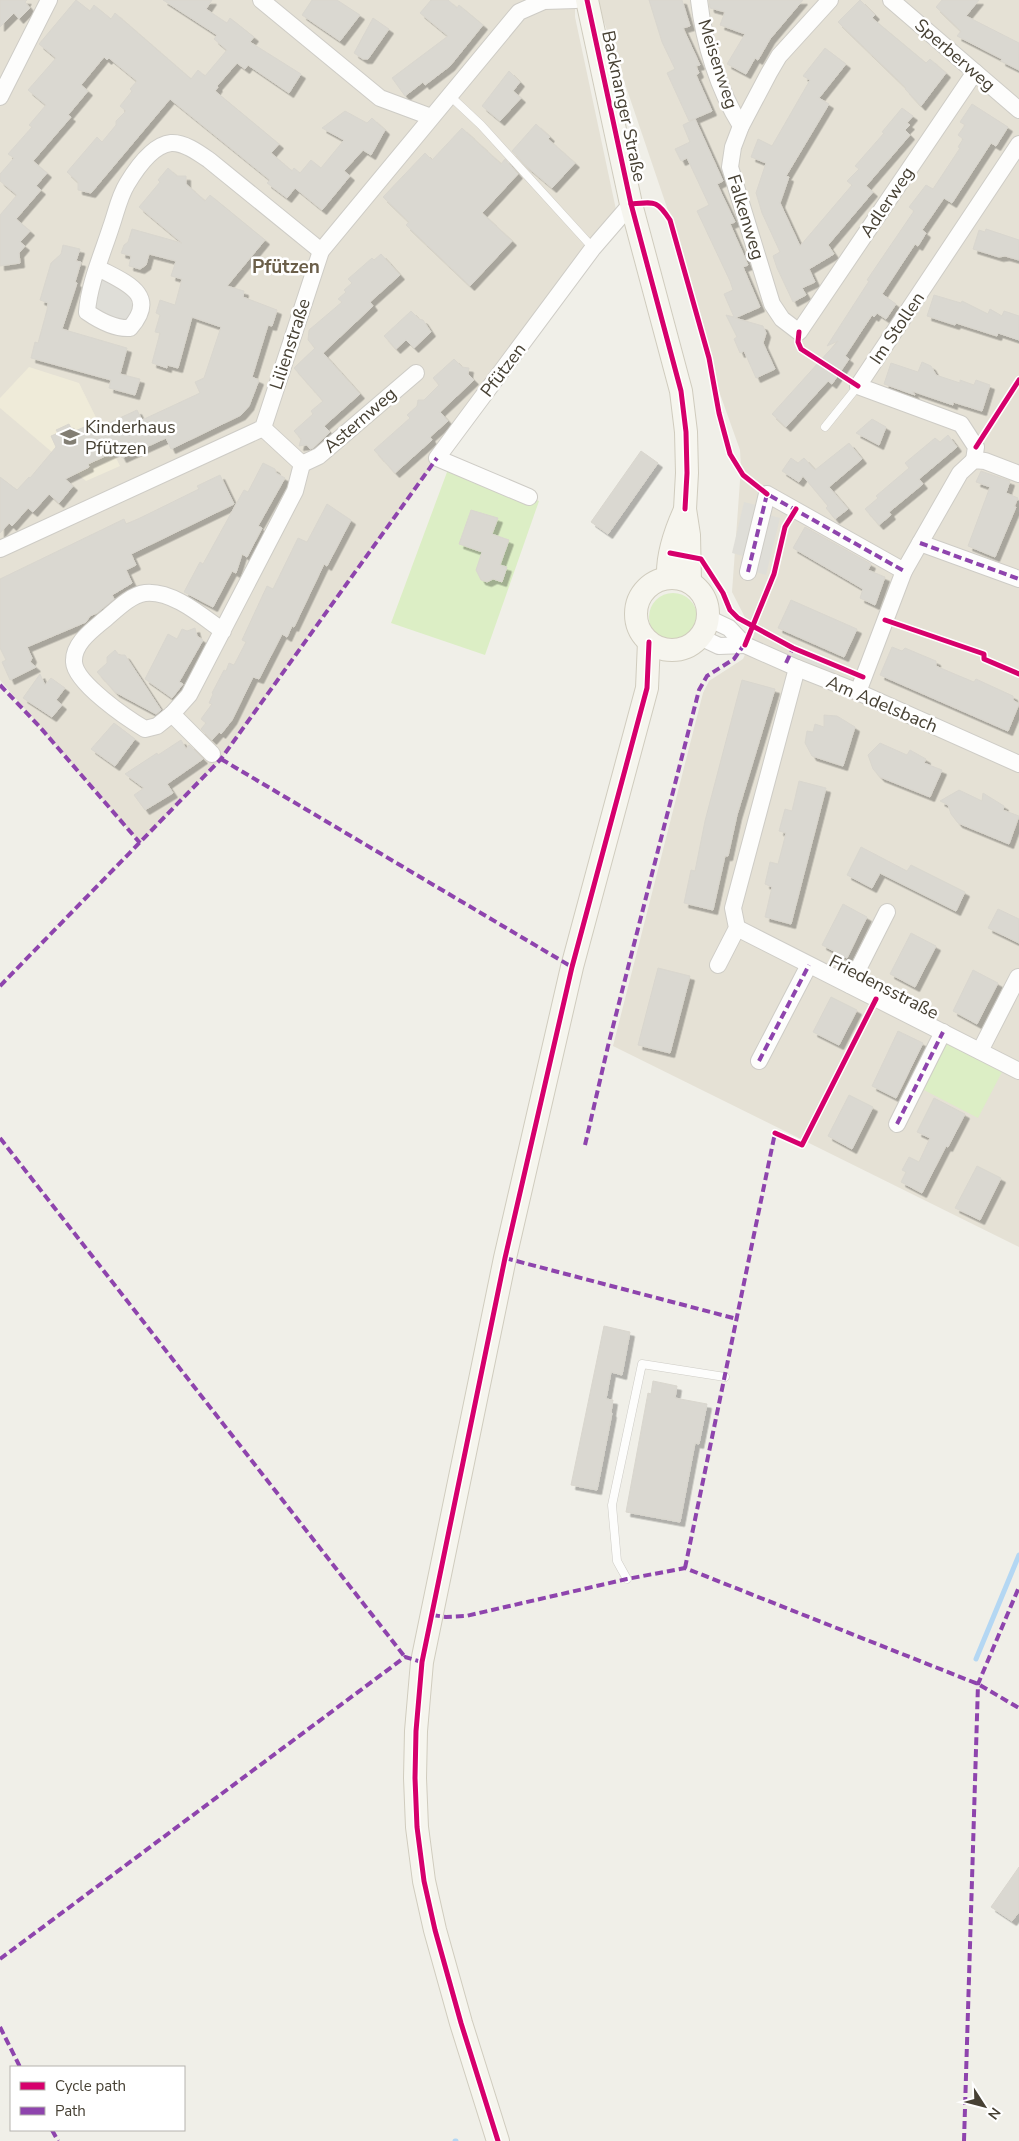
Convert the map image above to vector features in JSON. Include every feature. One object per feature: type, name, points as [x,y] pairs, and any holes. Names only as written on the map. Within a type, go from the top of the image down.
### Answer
[{"type":"street","points":[[1,92],[49,0]]},
{"type":"street","points":[[261,0],[380,98],[431,117]]},
{"type":"street","name":"Lilienstraße","points":[[263,428],[321,251],[431,117],[514,6],[544,1],[576,0]]},
{"type":"street","name":"Backnanger Straße","points":[[587,0],[631,204],[680,391],[686,432],[687,473],[685,509]]},
{"type":"street","name":"Meisenweg","points":[[699,0],[709,47],[721,86],[730,109],[740,126]]},
{"type":"street","name":"Falkenweg","points":[[798,332],[782,319],[772,304],[730,167],[733,147],[740,126],[779,56],[830,0]]},
{"type":"street","name":"Sperberweg","points":[[891,0],[1019,110]]},
{"type":"street","name":"Adlerweg","points":[[798,332],[975,72]]},
{"type":"street","points":[[98,268],[126,186],[151,154],[159,147],[172,143],[195,151],[209,160],[321,251]]},
{"type":"street","name":"Im Stollen","points":[[858,386],[1019,144]]},
{"type":"street","name":"Pfützen","points":[[529,497],[437,458],[593,248],[631,204]]},
{"type":"street","name":"Asternweg","points":[[302,464],[318,456],[416,373]]},
{"type":"street","points":[[858,386],[961,424],[976,447],[974,460],[960,473],[904,571],[858,692]]},
{"type":"street","points":[[0,549],[263,428],[302,464],[295,491],[223,630],[189,695],[172,714],[157,726],[145,729],[91,689],[74,664],[80,642],[89,632],[127,601],[144,593],[169,597],[191,608],[223,630]]},
{"type":"street","points":[[974,460],[985,461],[1019,474]]},
{"type":"street","points":[[748,572],[767,494],[904,571]]},
{"type":"street","points":[[668,578],[667,566],[676,530],[685,509]]},
{"type":"street","points":[[685,509],[689,535],[690,582]]},
{"type":"street","points":[[920,543],[1019,579]]},
{"type":"street","points":[[668,578],[679,578],[690,582],[702,594],[708,610],[704,628],[689,646],[671,650],[655,647],[638,629],[636,604],[645,589],[652,583],[668,578]]},
{"type":"street","name":"Am Adelsbach","points":[[704,628],[719,646],[744,645],[858,692],[1019,764]]},
{"type":"street","points":[[498,2141],[461,2023],[435,1930],[424,1881],[417,1827],[415,1778],[416,1731],[422,1662],[505,1258],[572,967],[647,688],[649,642]]},
{"type":"street","points":[[647,688],[671,650]]},
{"type":"street","points":[[718,965],[736,928],[733,908],[797,668]]},
{"type":"street","points":[[172,714],[212,754]]},
{"type":"street","points":[[850,985],[887,912]]},
{"type":"street","name":"Friedensstraße","points":[[736,928],[1019,1071]]},
{"type":"street","points":[[759,1061],[808,965]]},
{"type":"street","points":[[980,1051],[1018,976]]},
{"type":"street","points":[[897,1124],[943,1032]]},
{"type":"lane","points":[[448,95],[481,125],[593,248]]},
{"type":"lane","points":[[825,428],[858,386]]},
{"type":"lane","points":[[627,1579],[617,1561],[612,1505],[642,1364],[724,1377]]},
{"type":"shaded area","points":[[0,0],[575,0],[575,17],[618,219],[437,458],[221,759],[140,843],[0,680]]},
{"type":"shaded area","points":[[599,0],[1019,0],[1019,1247],[613,1046],[703,693],[709,681],[743,659],[754,635],[732,592],[741,467],[740,450],[720,394],[680,246],[598,4]]},
{"type":"shaded area","points":[[99,270],[138,295],[129,326],[97,316],[89,300]]},
{"type":"shaded area","name":"Kinderhaus Pfützen","points":[[29,367],[79,383],[120,466],[86,481],[0,408],[0,398]]},
{"type":"shaded area","points":[[744,502],[756,505],[743,556],[732,553]]},
{"type":"shaded area","points":[[769,515],[780,518],[766,575],[756,572]]},
{"type":"shaded area","points":[[793,649],[836,668],[834,673],[791,655]]},
{"type":"green space","points":[[450,464],[539,501],[485,655],[391,623]]},
{"type":"green space","points":[[668,593],[678,593],[690,600],[697,612],[697,622],[690,634],[678,641],[668,641],[660,637],[653,630],[649,622],[649,612],[653,604],[660,597]]},
{"type":"green space","points":[[946,1043],[1002,1072],[978,1118],[922,1089]]},
{"type":"building","points":[[0,0],[27,0],[25,2],[30,8],[19,19],[14,13],[0,27]]},
{"type":"building","points":[[76,0],[90,11],[94,5],[111,19],[115,13],[191,79],[198,70],[205,76],[227,50],[214,39],[217,35],[163,0],[212,0],[206,9],[227,23],[230,18],[254,37],[250,42],[301,74],[289,93],[248,65],[245,69],[237,63],[217,86],[215,91],[279,144],[271,153],[292,171],[294,168],[300,173],[311,160],[321,168],[344,140],[322,128],[345,111],[367,123],[372,118],[385,130],[371,155],[363,150],[344,171],[350,176],[322,210],[295,188],[287,198],[267,183],[270,180],[170,99],[91,193],[78,190],[78,182],[67,172],[97,137],[102,142],[116,125],[116,121],[126,111],[120,106],[137,81],[109,58],[107,60],[104,57],[81,85],[88,91],[68,115],[71,117],[33,161],[47,173],[36,186],[41,190],[16,219],[30,231],[20,242],[25,246],[19,253],[20,263],[0,266],[0,215],[17,195],[0,181],[0,174],[14,158],[8,154],[32,127],[29,125],[46,105],[28,90],[56,58],[39,44]]},
{"type":"building","points":[[312,0],[337,0],[360,15],[340,41],[302,15]]},
{"type":"building","points":[[431,0],[448,0],[457,8],[459,5],[483,25],[450,66],[425,85],[423,82],[405,96],[392,78],[448,36],[420,13]]},
{"type":"building","points":[[649,0],[682,0],[690,26],[683,28],[700,65],[696,66],[699,73],[696,75],[712,111],[689,121],[667,73],[675,69],[662,42]]},
{"type":"building","points":[[709,0],[803,0],[770,39],[758,60],[755,58],[746,74],[727,64],[745,34],[720,25],[725,12],[710,8]]},
{"type":"building","points":[[860,0],[875,15],[872,18],[926,63],[930,59],[946,73],[921,106],[906,88],[838,22]]},
{"type":"building","points":[[942,0],[979,0],[966,16],[1019,43],[1019,70],[957,36],[961,31],[936,7]]},
{"type":"building","points":[[373,18],[389,29],[368,59],[363,59],[354,53]]},
{"type":"building","points":[[825,48],[846,64],[819,98],[829,104],[786,176],[789,177],[780,203],[800,246],[852,185],[847,181],[859,169],[855,166],[884,133],[882,132],[902,108],[913,116],[907,123],[910,125],[905,130],[910,135],[866,186],[873,192],[828,245],[834,254],[809,269],[815,282],[802,288],[806,295],[793,302],[777,268],[773,256],[780,252],[762,213],[756,193],[766,163],[751,157],[758,139],[772,146],[810,80],[803,76]]},
{"type":"building","points":[[509,71],[520,82],[513,91],[521,98],[500,121],[482,106]]},
{"type":"building","points":[[972,104],[1008,127],[996,146],[991,143],[952,203],[944,198],[922,230],[926,233],[918,246],[915,244],[882,294],[896,304],[886,319],[877,313],[874,317],[872,315],[845,356],[849,359],[832,384],[828,381],[786,427],[772,414],[838,341],[827,346],[869,281],[867,280],[914,211],[909,207],[926,185],[933,189],[960,148],[958,147],[963,139],[958,135],[965,125],[960,122]]},
{"type":"building","points":[[695,119],[723,181],[717,184],[735,222],[730,224],[748,265],[743,267],[760,307],[735,318],[763,326],[766,333],[763,343],[775,369],[756,378],[744,351],[740,353],[734,339],[737,337],[726,315],[734,317],[724,294],[733,290],[730,281],[697,211],[709,205],[687,158],[681,161],[675,149],[690,142],[683,125]]},
{"type":"building","points":[[536,124],[550,137],[548,139],[575,163],[552,188],[526,166],[512,151]]},
{"type":"building","points":[[462,128],[501,164],[505,159],[518,174],[482,213],[512,241],[470,286],[406,225],[409,222],[383,197],[425,153],[432,160]]},
{"type":"building","points":[[168,168],[177,176],[186,176],[186,184],[205,201],[210,195],[265,240],[227,286],[244,291],[243,297],[277,310],[272,326],[268,325],[252,377],[259,380],[249,406],[241,415],[171,449],[166,438],[122,458],[118,450],[88,464],[89,467],[65,479],[73,486],[59,503],[49,494],[33,512],[28,508],[12,526],[9,523],[0,533],[0,477],[17,490],[30,478],[56,447],[51,436],[58,433],[56,430],[69,424],[73,432],[91,424],[97,434],[98,428],[137,410],[142,420],[200,393],[195,382],[204,378],[221,327],[192,317],[178,368],[167,365],[167,368],[152,363],[160,333],[155,332],[160,315],[156,313],[160,300],[175,305],[182,279],[171,276],[176,261],[149,254],[146,265],[140,269],[129,266],[131,256],[121,253],[124,245],[128,242],[132,229],[182,243],[139,207],[160,182],[158,180]]},
{"type":"building","points":[[986,229],[1019,240],[1019,260],[1005,256],[999,257],[973,249],[979,230],[985,232]]},
{"type":"building","points":[[63,245],[80,249],[76,261],[81,262],[75,282],[77,283],[62,329],[127,348],[120,374],[140,379],[135,395],[109,388],[111,380],[31,358],[35,342],[38,343],[47,310],[48,303],[40,300],[51,263],[61,254]]},
{"type":"building","points":[[381,254],[400,275],[370,302],[373,306],[323,353],[360,394],[324,426],[330,432],[313,448],[310,449],[307,445],[299,446],[301,439],[294,431],[313,414],[311,411],[323,401],[294,368],[315,348],[308,340],[309,330],[342,302],[338,299],[352,283],[348,279],[372,258],[374,260]]},
{"type":"building","points":[[934,295],[961,303],[962,301],[988,314],[990,309],[1002,316],[1004,311],[1019,316],[1019,340],[998,333],[997,336],[927,316]]},
{"type":"building","points":[[411,311],[419,319],[423,320],[431,332],[414,348],[406,340],[396,349],[384,336]]},
{"type":"building","points":[[454,359],[462,367],[469,368],[468,374],[474,380],[440,412],[448,421],[430,437],[432,440],[395,473],[374,450],[410,418],[407,415],[417,406],[418,400],[424,400],[439,385],[433,378]]},
{"type":"building","points":[[922,362],[931,366],[936,375],[960,383],[960,380],[974,385],[976,380],[990,385],[982,411],[953,402],[953,405],[912,391],[915,395],[884,384],[891,363],[918,372]]},
{"type":"building","points":[[872,419],[886,427],[879,445],[856,433]]},
{"type":"building","points":[[948,435],[957,447],[919,479],[923,484],[889,512],[891,515],[879,525],[865,509],[878,498],[876,496],[909,468],[905,463],[935,438],[940,442]]},
{"type":"building","points":[[849,443],[862,459],[829,487],[848,509],[835,519],[826,508],[828,506],[803,476],[799,482],[782,471],[791,458],[798,463],[804,458],[815,470]]},
{"type":"building","points":[[641,451],[658,463],[608,534],[591,522]]},
{"type":"building","points":[[263,463],[275,469],[276,473],[285,478],[258,526],[262,528],[247,557],[242,554],[236,573],[232,571],[213,607],[184,592],[200,562],[203,564],[244,490],[248,492]]},
{"type":"building","points":[[981,471],[1010,481],[1006,493],[1018,498],[995,557],[968,546],[990,487],[976,482]]},
{"type":"building","points":[[220,475],[234,504],[131,554],[136,565],[126,570],[132,583],[112,595],[114,599],[97,613],[90,616],[86,622],[27,647],[32,658],[30,662],[36,667],[10,680],[2,662],[6,660],[0,648],[0,579],[124,519],[126,524],[140,518],[199,489],[197,486]]},
{"type":"building","points":[[327,504],[351,520],[327,566],[324,564],[294,627],[292,626],[287,637],[282,634],[259,679],[253,677],[232,720],[221,734],[219,732],[212,740],[201,729],[206,723],[201,719],[212,704],[209,703],[212,693],[229,663],[234,665],[246,642],[242,640],[267,586],[273,589],[298,538],[307,542]]},
{"type":"building","points":[[471,510],[498,518],[492,534],[509,540],[500,565],[507,567],[502,582],[493,579],[487,582],[481,580],[476,570],[482,552],[459,544]]},
{"type":"building","points":[[805,527],[871,564],[868,570],[885,577],[875,605],[860,598],[863,589],[793,548]]},
{"type":"building","points":[[791,600],[857,629],[844,657],[778,628]]},
{"type":"building","points":[[195,628],[197,636],[203,640],[179,682],[183,684],[172,698],[145,679],[168,634],[177,639],[182,629],[187,631]]},
{"type":"building","points":[[892,647],[902,651],[905,648],[936,661],[936,666],[974,682],[976,679],[1013,696],[1013,700],[1019,704],[1008,731],[880,675]]},
{"type":"building","points":[[115,650],[119,655],[125,655],[161,710],[156,714],[115,692],[97,672],[107,663],[107,657]]},
{"type":"building","points":[[40,674],[45,685],[51,678],[65,688],[56,700],[62,705],[52,717],[23,698]]},
{"type":"building","points":[[742,680],[775,689],[737,815],[728,856],[725,856],[713,910],[684,903],[691,870],[695,871],[705,821]]},
{"type":"building","points":[[824,715],[837,716],[855,727],[843,766],[812,756],[805,743],[807,731],[813,732],[815,724],[824,727]]},
{"type":"building","points":[[114,723],[135,739],[115,766],[91,749]]},
{"type":"building","points":[[181,740],[186,749],[189,745],[203,759],[167,784],[173,793],[145,810],[134,795],[144,788],[125,774]]},
{"type":"building","points":[[880,743],[907,755],[910,750],[926,759],[924,763],[942,770],[930,797],[880,777],[873,769],[868,755]]},
{"type":"building","points":[[799,781],[826,788],[791,924],[765,917],[772,887],[765,884],[770,862],[778,864],[786,833],[779,831],[785,809],[792,811]]},
{"type":"building","points":[[959,790],[982,801],[983,793],[1004,806],[1003,810],[1019,816],[1009,844],[958,823],[951,814],[948,805],[940,801]]},
{"type":"building","points":[[861,847],[907,871],[911,865],[965,892],[956,911],[880,873],[872,888],[847,875]]},
{"type":"building","points":[[843,904],[867,917],[847,958],[822,945]]},
{"type":"building","points":[[998,909],[1019,919],[1019,943],[988,928]]},
{"type":"building","points":[[911,933],[936,946],[915,987],[890,974]]},
{"type":"building","points":[[658,968],[690,976],[670,1053],[638,1045]]},
{"type":"building","points":[[973,970],[998,983],[977,1024],[953,1011]]},
{"type":"building","points":[[831,997],[857,1010],[839,1045],[813,1032]]},
{"type":"building","points":[[898,1031],[923,1043],[896,1098],[872,1086]]},
{"type":"building","points":[[849,1095],[873,1107],[852,1149],[828,1136]]},
{"type":"building","points":[[934,1098],[965,1114],[922,1193],[901,1182],[906,1172],[902,1170],[909,1157],[919,1162],[930,1138],[917,1132]]},
{"type":"building","points":[[977,1166],[1001,1178],[980,1220],[955,1208]]},
{"type":"building","points":[[604,1326],[630,1332],[622,1375],[611,1372],[606,1399],[613,1400],[612,1413],[597,1490],[571,1485]]},
{"type":"building","points":[[653,1381],[677,1386],[675,1398],[707,1404],[699,1444],[695,1443],[680,1522],[626,1512],[648,1393],[651,1394]]},
{"type":"building","points":[[1019,1867],[1019,1912],[1012,1921],[991,1907]]},
{"type":"waterway","points":[[976,1659],[1019,1555]]},
{"type":"marked path","points":[[0,986],[221,759],[437,458]]},
{"type":"marked path","points":[[748,572],[767,494],[904,571]]},
{"type":"marked path","points":[[920,543],[1019,579]]},
{"type":"marked path","points":[[585,1145],[608,1046],[699,690],[707,676],[734,659],[746,642]]},
{"type":"marked path","points":[[786,663],[793,648]]},
{"type":"marked path","points":[[0,685],[39,726],[140,843]]},
{"type":"marked path","points":[[221,759],[572,967]]},
{"type":"marked path","points":[[759,1061],[809,965]]},
{"type":"marked path","points":[[897,1124],[943,1032]]},
{"type":"marked path","points":[[685,1568],[775,1133],[778,1135]]},
{"type":"marked path","points":[[0,1138],[405,1657]]},
{"type":"marked path","points":[[505,1258],[737,1319]]},
{"type":"marked path","points":[[432,1615],[446,1617],[466,1616],[627,1579],[685,1568],[978,1684],[1019,1708]]},
{"type":"marked path","points":[[964,2141],[978,1684],[1019,1587]]},
{"type":"marked path","points":[[0,1959],[405,1657],[422,1662]]},
{"type":"marked path","points":[[0,2027],[20,2066]]},
{"type":"marked path","points":[[53,2131],[58,2141]]},
{"type":"cycle path","points":[[587,0],[631,204],[681,391],[686,432],[687,473],[685,509]]},
{"type":"cycle path","points":[[631,204],[655,204],[662,209],[670,220],[709,358],[719,413],[730,454],[743,475],[767,494]]},
{"type":"cycle path","points":[[799,332],[798,342],[801,349],[858,386]]},
{"type":"cycle path","points":[[976,447],[1019,380]]},
{"type":"cycle path","points":[[745,645],[774,574],[785,527],[796,509]]},
{"type":"cycle path","points":[[670,553],[701,559],[723,593],[730,610],[738,618],[793,648],[863,677]]},
{"type":"cycle path","points":[[885,620],[984,654],[984,659],[1019,674]]},
{"type":"cycle path","points":[[498,2141],[461,2023],[435,1930],[424,1881],[417,1827],[415,1778],[416,1731],[422,1662],[505,1258],[572,967],[647,688],[649,642]]},
{"type":"cycle path","points":[[775,1133],[802,1145],[876,999]]},
{"type":"place","name":"Kinderhaus Pfützen","points":[[70,437]]},
{"type":"district","name":"Pfützen","points":[[286,266]]}]
